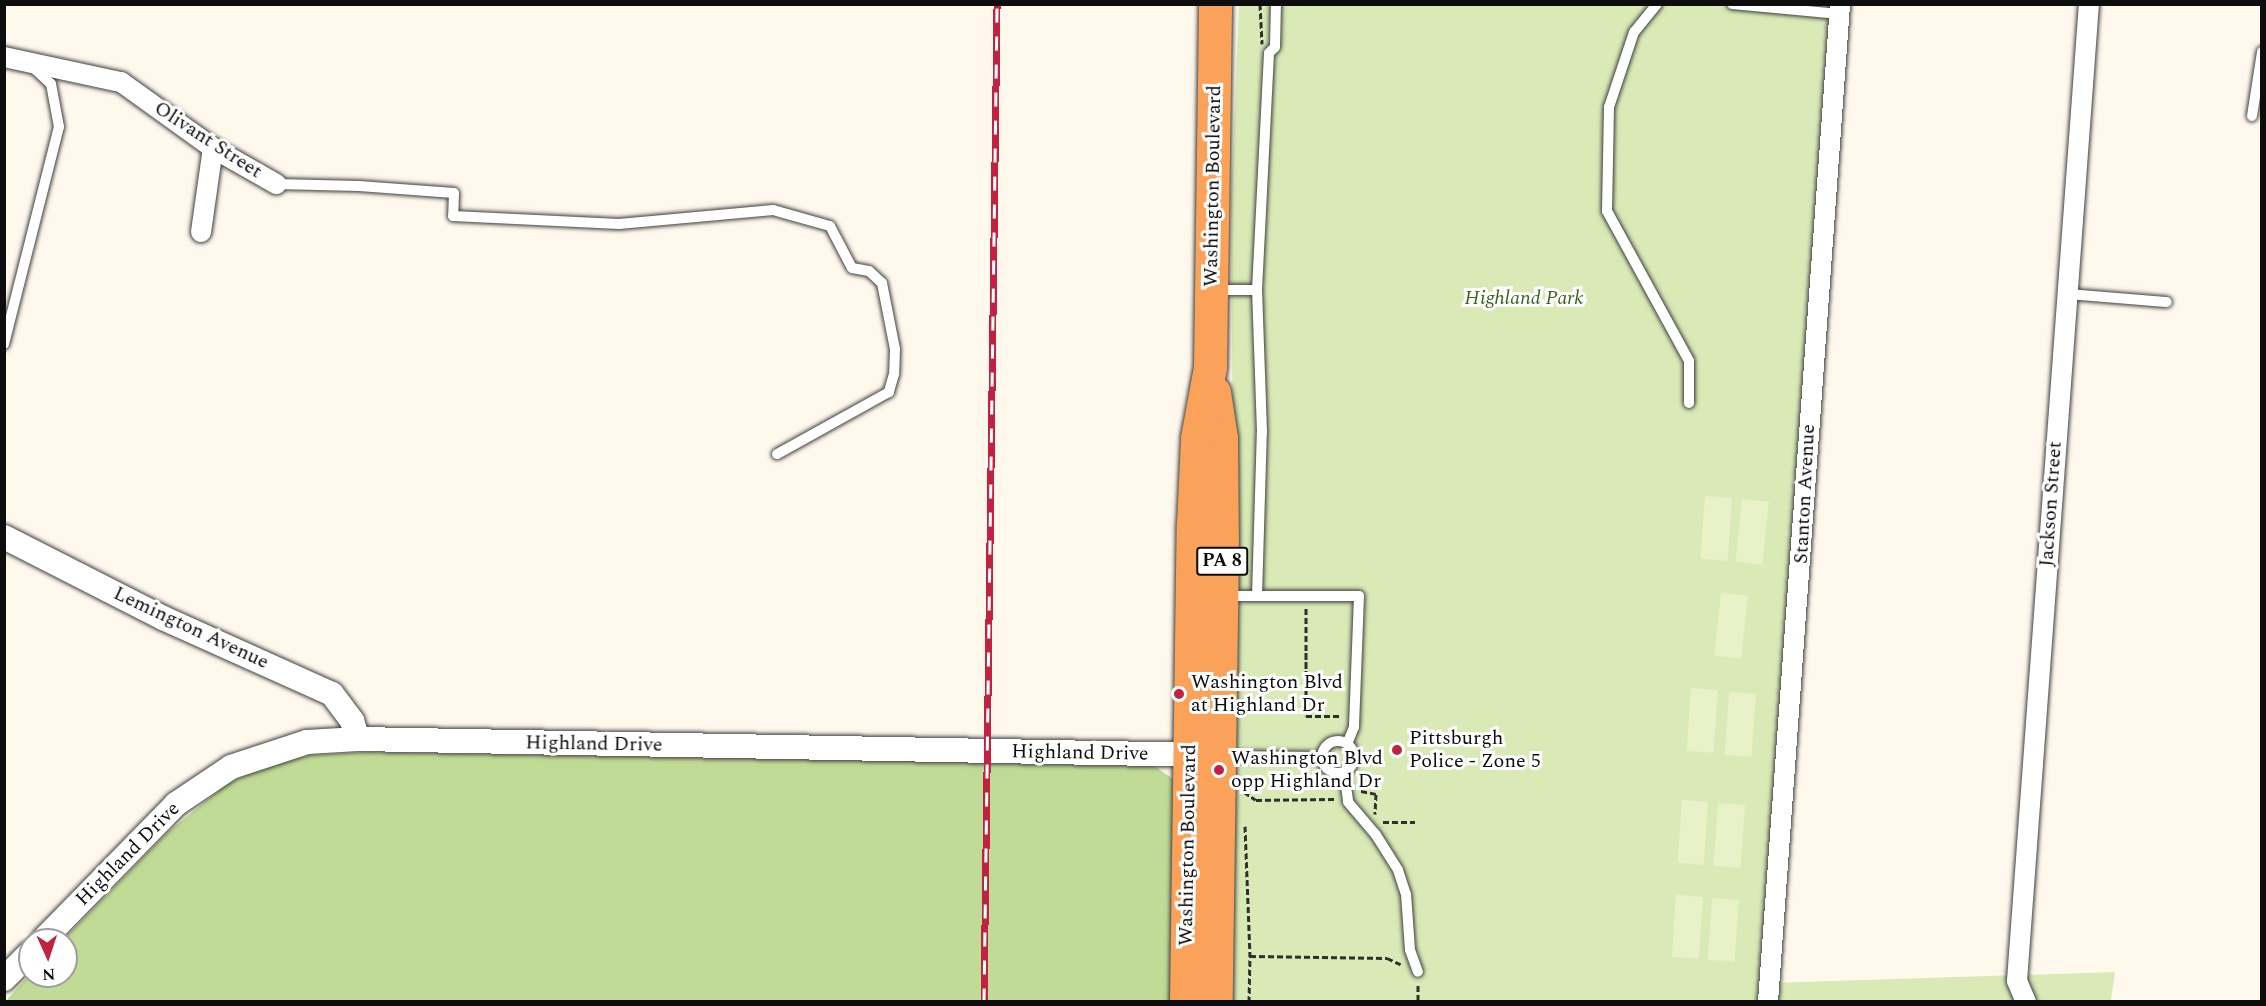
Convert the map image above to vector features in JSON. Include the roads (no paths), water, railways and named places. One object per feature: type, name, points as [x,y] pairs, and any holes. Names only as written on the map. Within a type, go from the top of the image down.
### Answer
[{"type":"highway","name":"Washington Boulevard","points":[[1215,4],[1210,367],[1221,438],[1222,596],[1217,756],[1216,1002]]},
{"type":"highway","name":"Washington Boulevard","points":[[1186,1002],[1217,756],[1197,438],[1210,367]]},
{"type":"street","name":"Jackson Street","points":[[2026,1002],[2017,981],[2089,4]]},
{"type":"street","name":"Stanton Avenue","points":[[1769,992],[1840,9]]},
{"type":"street","name":"Olivant Street","points":[[4,57],[121,82],[213,148],[276,184]]},
{"type":"street","points":[[201,232],[213,148]]},
{"type":"street","name":"Lemington Avenue","points":[[4,537],[163,618],[332,694],[352,721],[358,739]]},
{"type":"street","name":"Highland Drive","points":[[55,928],[176,804],[211,778],[253,757],[308,742],[358,739],[1217,756]]},
{"type":"street","points":[[4,979],[18,965]]},
{"type":"lane","points":[[1257,596],[1262,443],[1257,290],[1269,54],[1275,47],[1276,4]]},
{"type":"lane","points":[[1657,4],[1634,32],[1609,107],[1607,211],[1689,361],[1689,404]]},
{"type":"lane","points":[[1732,4],[1840,9]]},
{"type":"lane","points":[[2252,116],[2262,52]]},
{"type":"lane","points":[[4,344],[59,127],[51,84],[27,62]]},
{"type":"lane","name":"Olivant Street","points":[[276,184],[359,186],[454,194],[453,216],[619,224],[773,210],[830,226],[852,268],[869,271],[882,283],[895,349],[894,374],[889,392],[777,454]]},
{"type":"lane","points":[[1211,290],[1257,290]]},
{"type":"lane","points":[[2067,294],[2167,302]]},
{"type":"lane","points":[[1222,596],[1359,596],[1354,727],[1347,744],[1354,761],[1344,772],[1348,802],[1398,870],[1406,894],[1410,950],[1418,972]]},
{"type":"lane","points":[[1321,757],[1328,744],[1338,741],[1347,744]]},
{"type":"lane","points":[[1217,756],[1321,757]]},
{"type":"lane","points":[[1321,757],[1329,771],[1344,772]]},
{"type":"railway","points":[[984,1002],[997,4]]},
{"type":"place","name":"Washington Blvd at Highland Dr","points":[[1179,694]]},
{"type":"place","name":"Pittsburgh Police - Zone 5","points":[[1397,750]]},
{"type":"place","name":"Washington Blvd opp Highland Dr","points":[[1219,770]]},
{"type":"park label","name":"Highland Park","points":[[1524,298]]}]
